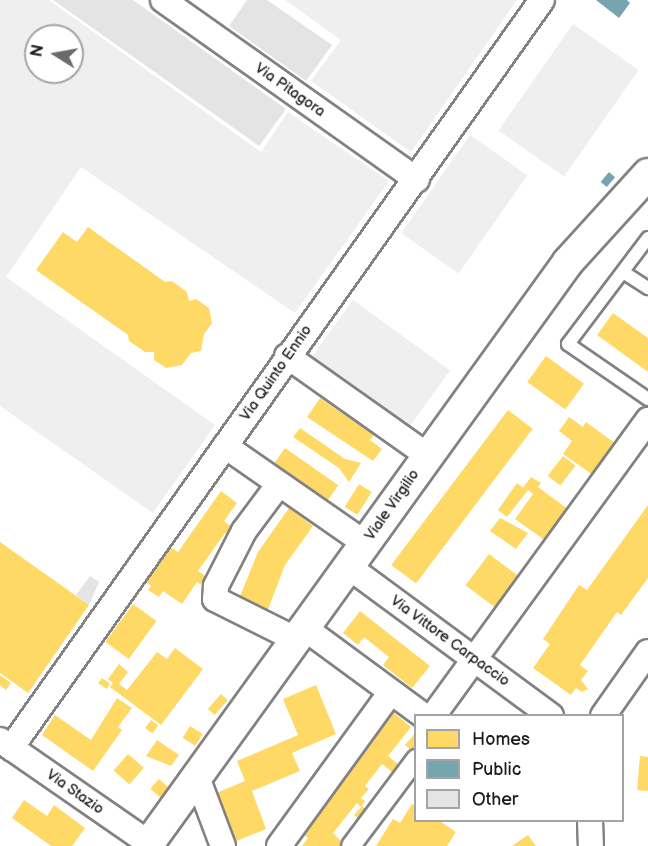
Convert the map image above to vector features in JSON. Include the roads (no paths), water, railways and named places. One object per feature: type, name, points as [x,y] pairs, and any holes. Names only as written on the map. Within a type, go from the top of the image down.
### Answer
[{"type":"street","name":"Via Pitagora","points":[[163,0],[417,180]]},
{"type":"street","name":"Via Quinto Ennio","points":[[5,744],[225,446],[287,356],[417,180],[542,0]]},
{"type":"street","name":"Viale Virgilio","points":[[148,845],[568,262],[648,174]]},
{"type":"street","points":[[287,356],[427,455]]},
{"type":"street","points":[[434,714],[648,420]]},
{"type":"street","name":"Via Vittore Carpaccio","points":[[225,446],[279,484],[474,659],[548,714]]},
{"type":"street","points":[[279,484],[244,531],[216,586],[215,599],[299,633],[421,714]]},
{"type":"street","points":[[604,714],[648,652]]},
{"type":"street","points":[[279,846],[391,692]]},
{"type":"street","name":"Via Stazio","points":[[5,744],[148,845]]},
{"type":"street","points":[[351,846],[414,762]]},
{"type":"street","points":[[197,777],[223,846]]},
{"type":"street","points":[[590,822],[591,846]]},
{"type":"lane","points":[[648,238],[568,344],[648,399]]},
{"type":"lane","points":[[623,272],[648,288]]}]
